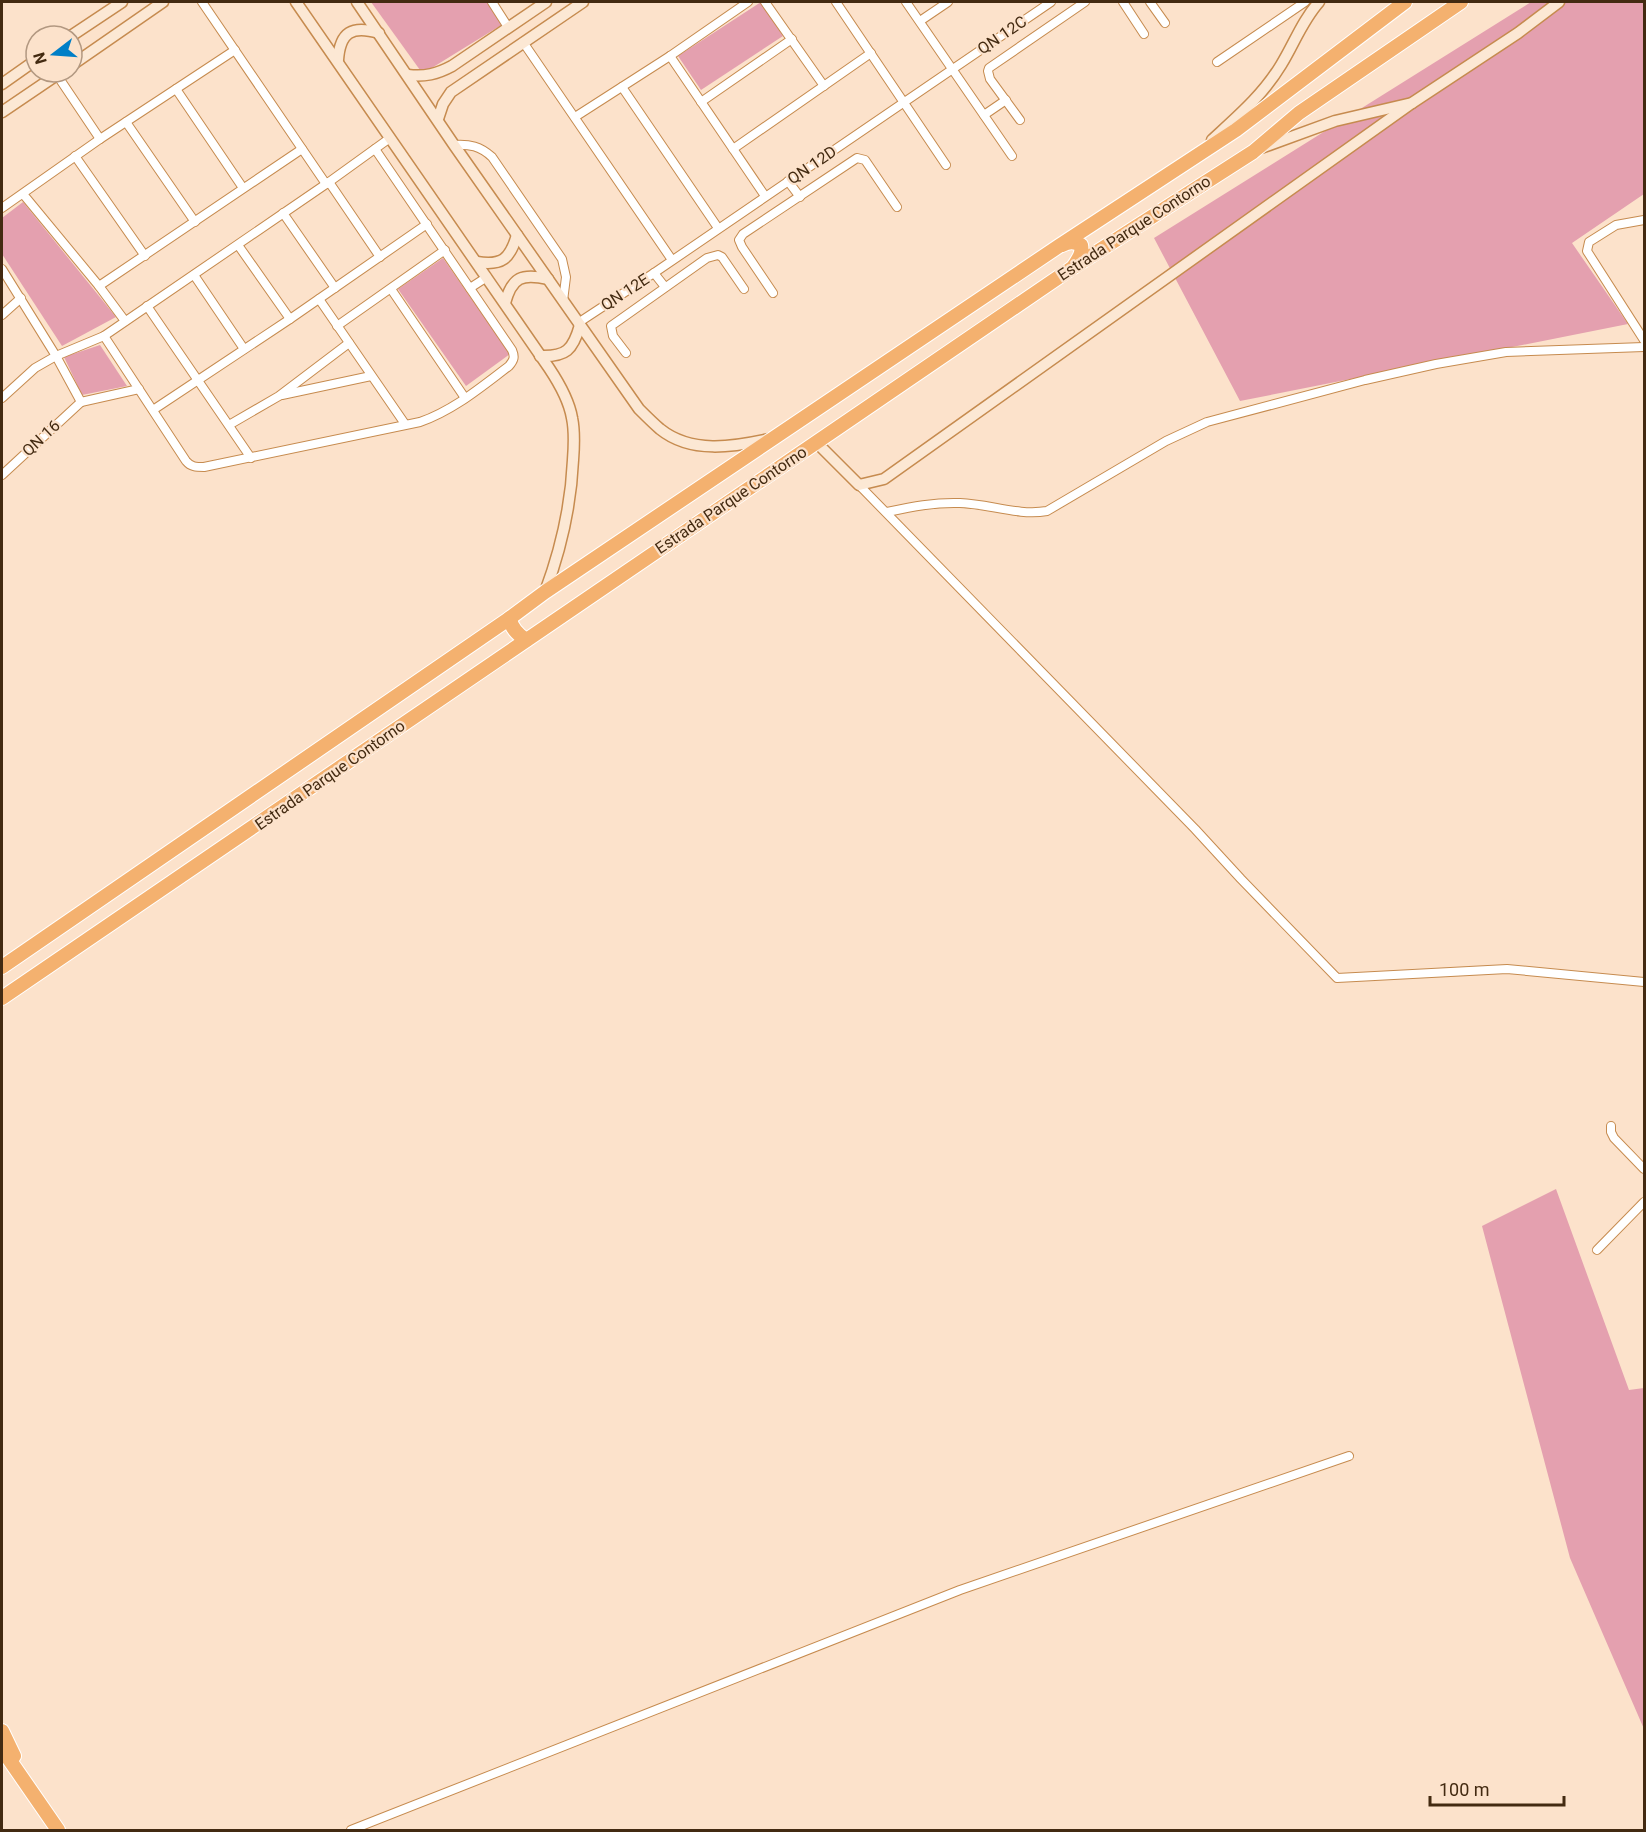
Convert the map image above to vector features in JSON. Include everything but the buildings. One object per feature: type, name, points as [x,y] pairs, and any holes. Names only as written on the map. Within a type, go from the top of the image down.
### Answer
[{"type":"highway","name":"Estrada Parque Contorno","points":[[2,967],[545,592],[1059,246],[1236,130],[1405,2]]},
{"type":"highway","name":"Estrada Parque Contorno","points":[[2,998],[1072,268],[1253,152],[1299,113],[1461,2]]},
{"type":"highway","points":[[1059,246],[1070,242],[1081,245],[1082,251],[1072,268]]},
{"type":"highway","points":[[510,618],[515,631],[526,640]]},
{"type":"highway","points":[[2,1005],[43,970]]},
{"type":"highway","points":[[2,1731],[32,1793]]},
{"type":"highway","points":[[2,1749],[58,1830]]},
{"type":"main road","points":[[84,27],[122,2]]},
{"type":"main road","points":[[84,57],[163,2]]},
{"type":"main road","points":[[296,2],[505,303],[557,381],[566,399],[572,419],[573,479],[566,525],[545,592]]},
{"type":"main road","points":[[357,2],[639,409],[661,430],[679,439],[705,447],[736,446],[775,437]]},
{"type":"main road","points":[[408,75],[428,76],[439,73],[546,2]]},
{"type":"main road","points":[[438,119],[443,104],[451,92],[583,2]]},
{"type":"main road","points":[[1191,160],[1263,91],[1281,65],[1304,21],[1319,2]]},
{"type":"main road","points":[[816,442],[859,484],[884,479],[1412,103],[1509,39],[1559,2]]},
{"type":"main road","points":[[338,60],[342,38],[348,33],[366,29],[379,33]]},
{"type":"main road","points":[[2,84],[24,68]]},
{"type":"main road","points":[[2,112],[43,84]]},
{"type":"main road","points":[[1253,152],[1335,121],[1412,103]]},
{"type":"main road","points":[[477,262],[498,263],[506,258],[512,250],[517,235]]},
{"type":"main road","points":[[505,303],[512,284],[518,279],[535,276],[548,279]]},
{"type":"main road","points":[[540,356],[563,354],[571,348],[579,324]]},
{"type":"street","points":[[202,2],[380,257]]},
{"type":"street","points":[[492,2],[508,27]]},
{"type":"street","points":[[575,117],[748,2]]},
{"type":"street","points":[[765,2],[824,86]]},
{"type":"street","points":[[836,2],[946,165]]},
{"type":"street","points":[[906,2],[1012,156]]},
{"type":"street","points":[[920,21],[948,2]]},
{"type":"street","name":"QN 12C","points":[[952,69],[1051,2]]},
{"type":"street","points":[[1020,120],[988,75],[989,68],[1085,2]]},
{"type":"street","points":[[1123,2],[1144,34]]},
{"type":"street","points":[[1150,2],[1165,23]]},
{"type":"street","points":[[1218,62],[1305,2]]},
{"type":"street","points":[[701,102],[792,39]]},
{"type":"street","points":[[523,42],[672,260]]},
{"type":"street","points":[[2,208],[100,139],[235,50]]},
{"type":"street","points":[[733,149],[871,53]]},
{"type":"street","points":[[670,56],[765,196]]},
{"type":"street","name":"QN 12D","points":[[672,260],[952,69]]},
{"type":"street","points":[[66,84],[100,139]]},
{"type":"street","points":[[621,87],[718,228]]},
{"type":"street","points":[[176,89],[243,188]]},
{"type":"street","points":[[984,116],[1006,100]]},
{"type":"street","points":[[126,122],[195,222]]},
{"type":"street","points":[[2,398],[35,368],[56,356],[104,336],[390,138]]},
{"type":"street","points":[[454,145],[476,146],[485,150],[492,158],[562,259],[566,277],[563,301]]},
{"type":"street","points":[[99,286],[302,148]]},
{"type":"street","points":[[104,336],[190,465],[204,467],[420,422],[437,416],[465,398],[509,366],[514,361],[514,355],[375,149]]},
{"type":"street","points":[[75,156],[145,256]]},
{"type":"street","points":[[774,293],[744,252],[739,240],[743,234],[852,160],[860,157],[865,160],[897,207]]},
{"type":"street","points":[[788,181],[800,197]]},
{"type":"street","points":[[23,194],[125,321]]},
{"type":"street","points":[[283,213],[335,288]]},
{"type":"street","points":[[1644,220],[1616,225],[1589,242],[1587,251],[1644,340]]},
{"type":"street","points":[[153,410],[427,224]]},
{"type":"street","points":[[238,245],[290,319]]},
{"type":"street","points":[[337,326],[445,250]]},
{"type":"street","points":[[626,353],[613,336],[611,326],[707,258],[718,255],[722,257],[744,289]]},
{"type":"street","name":"QN 12E","points":[[579,324],[672,260]]},
{"type":"street","points":[[2,269],[56,356],[81,402],[139,389]]},
{"type":"street","points":[[654,273],[665,287]]},
{"type":"street","points":[[194,275],[244,349]]},
{"type":"street","points":[[470,288],[487,277]]},
{"type":"street","points":[[391,289],[465,398]]},
{"type":"street","points":[[2,315],[21,298]]},
{"type":"street","points":[[319,299],[405,424]]},
{"type":"street","points":[[147,306],[250,458]]},
{"type":"street","points":[[229,424],[279,396],[349,343]]},
{"type":"street","points":[[887,512],[923,505],[961,503],[1032,513],[1047,511],[1166,441],[1207,422],[1365,380],[1494,354],[1644,346]]},
{"type":"street","points":[[279,396],[371,376]]},
{"type":"street","name":"QN 16","points":[[2,475],[81,402]]},
{"type":"street","points":[[859,484],[1179,812],[1337,978],[1507,969],[1644,982]]},
{"type":"street","points":[[1611,1126],[1614,1138],[1644,1170]]},
{"type":"street","points":[[1597,1250],[1644,1202]]},
{"type":"street","points":[[351,1830],[960,1590],[1349,1456]]},
{"type":"shaded area","points":[[371,2],[488,2],[503,24],[430,69],[420,70]]},
{"type":"shaded area","points":[[761,2],[783,36],[701,90],[678,56]]},
{"type":"shaded area","points":[[1531,2],[1644,2],[1644,194],[1572,243],[1628,324],[1240,401],[1154,238]]},
{"type":"shaded area","points":[[23,202],[116,317],[62,346],[2,254],[2,218]]},
{"type":"shaded area","points":[[443,258],[510,354],[466,386],[398,289]]},
{"type":"shaded area","points":[[100,345],[127,386],[82,395],[64,357]]},
{"type":"shaded area","points":[[1556,1189],[1629,1390],[1644,1388],[1644,1729],[1570,1558],[1482,1226]]}]
